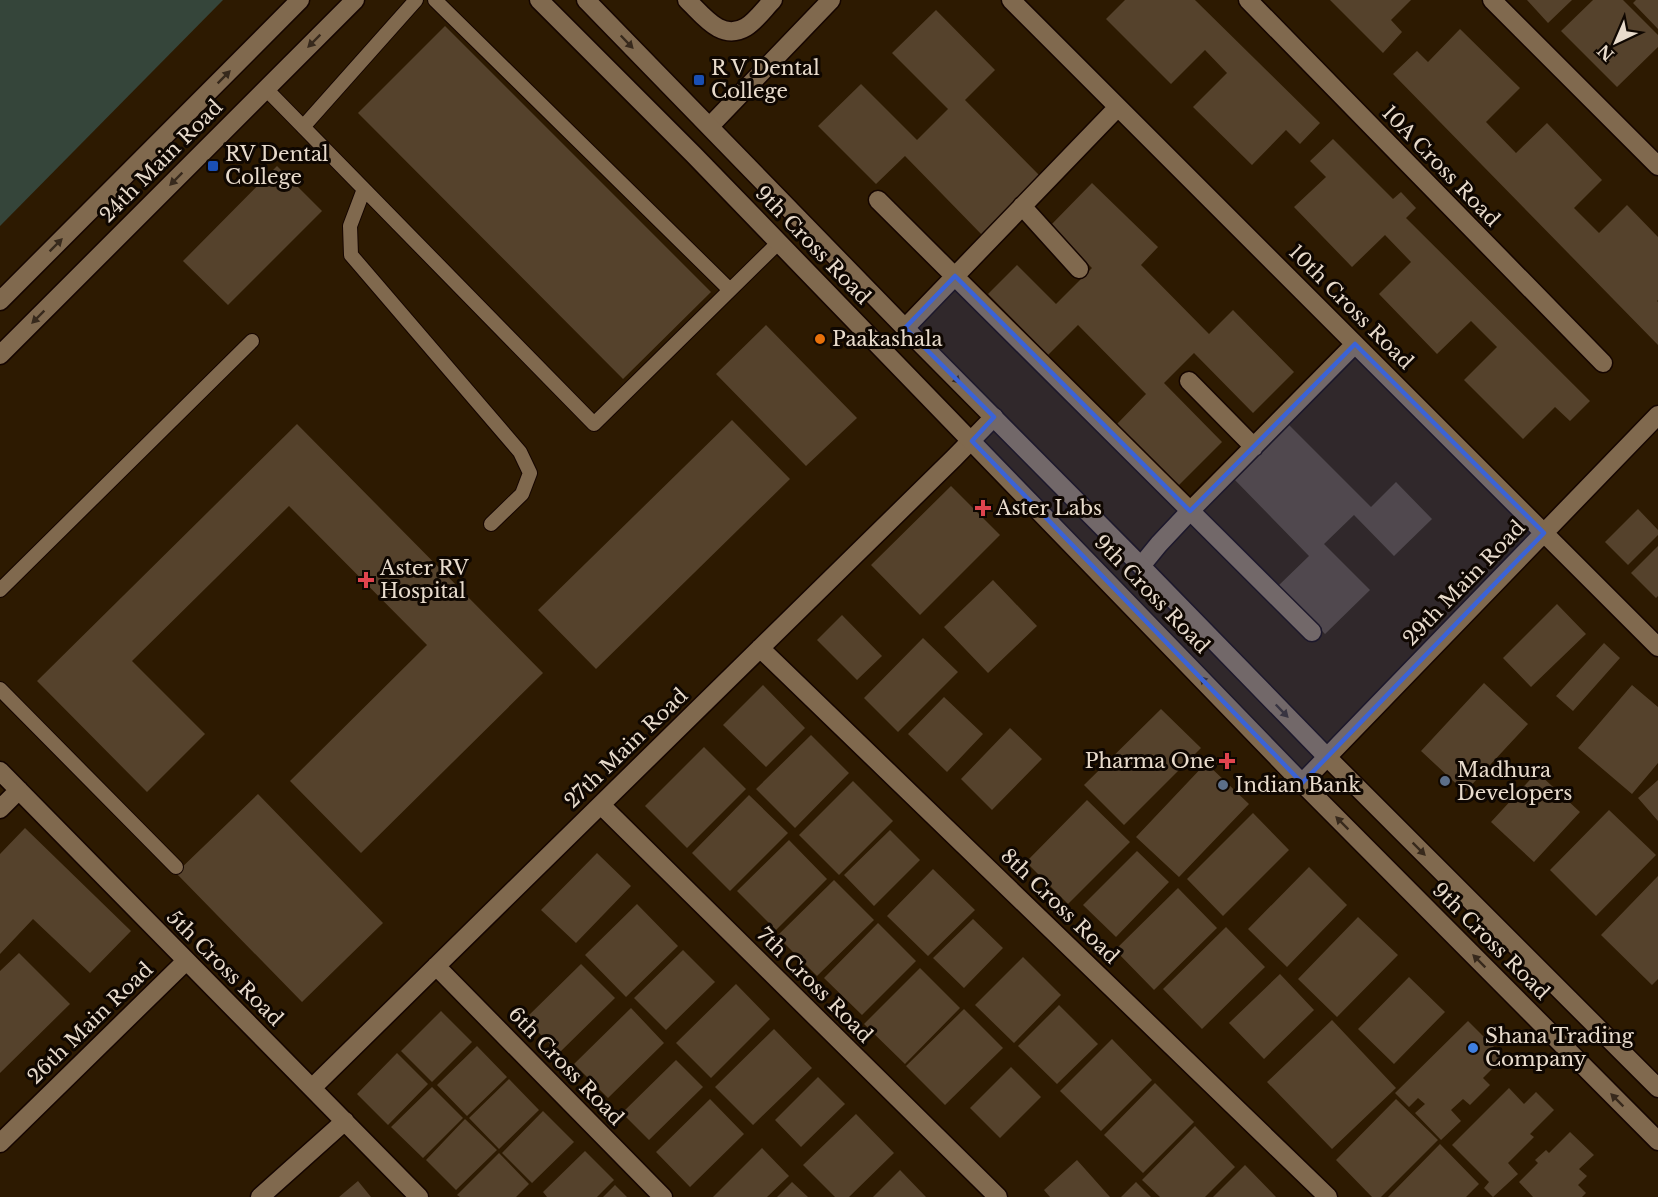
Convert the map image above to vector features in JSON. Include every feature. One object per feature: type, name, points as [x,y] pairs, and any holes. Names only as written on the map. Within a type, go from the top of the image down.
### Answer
[{"type":"street","name":"24th Main Road","points":[[1,297],[300,0]]},
{"type":"street","name":"24th Main Road","points":[[0,355],[355,0]]},
{"type":"street","name":"9th Cross Road","points":[[539,0],[694,154],[1302,783],[1658,1142]]},
{"type":"street","name":"9th Cross Road","points":[[586,0],[1327,757],[1658,1088]]},
{"type":"street","points":[[687,0],[716,28],[731,32],[746,27],[773,0]]},
{"type":"street","points":[[710,126],[831,0]]},
{"type":"street","name":"10th Cross Road","points":[[1011,0],[1658,647]]},
{"type":"street","name":"10A Cross Road","points":[[1248,0],[1603,363]]},
{"type":"street","points":[[1492,0],[1658,166]]},
{"type":"street","points":[[905,328],[1118,107]]},
{"type":"street","points":[[878,200],[1312,632]]},
{"type":"street","points":[[1022,206],[1079,269]]},
{"type":"street","points":[[1141,566],[1190,511],[1355,344]]},
{"type":"street","points":[[1189,381],[1254,447]]},
{"type":"street","name":"29th Main Road","points":[[1302,783],[1658,415]]},
{"type":"street","name":"27th Main Road","points":[[312,1088],[994,417]]},
{"type":"street","name":"8th Cross Road","points":[[760,648],[1328,1197]]},
{"type":"street","name":"5th Cross Road","points":[[0,771],[419,1197]]},
{"type":"street","points":[[0,809],[19,790]]},
{"type":"street","name":"7th Cross Road","points":[[601,805],[998,1197]]},
{"type":"street","name":"26th Main Road","points":[[0,1143],[186,961]]},
{"type":"street","name":"6th Cross Road","points":[[436,966],[663,1197]]},
{"type":"street","points":[[260,1197],[345,1121]]},
{"type":"lane","points":[[303,127],[416,0]]},
{"type":"lane","points":[[435,0],[730,290]]},
{"type":"lane","points":[[266,89],[594,424],[779,242]]},
{"type":"lane","points":[[364,189],[350,226],[351,255],[520,452],[530,473],[522,494],[490,524]]},
{"type":"lane","points":[[0,590],[252,341]]},
{"type":"lane","points":[[0,690],[176,867]]},
{"type":"highlighted area","points":[[955,276],[1190,511],[1355,344],[1544,533],[1302,783],[972,441],[994,417],[905,328]]},
{"type":"green space","points":[[0,0],[223,0],[0,226]]},
{"type":"building","points":[[1125,0],[1195,0],[1320,123],[1300,144],[1286,130],[1252,165],[1193,107],[1227,73],[1205,50],[1171,84],[1106,19]]},
{"type":"building","points":[[1330,0],[1411,0],[1391,20],[1402,32],[1383,53]]},
{"type":"building","points":[[1527,0],[1572,0],[1548,23]]},
{"type":"building","points":[[1593,0],[1623,0],[1658,35],[1658,47],[1617,87],[1561,31]]},
{"type":"building","points":[[1636,0],[1658,0],[1658,29],[1633,3]]},
{"type":"building","points":[[936,10],[995,70],[965,100],[1042,178],[983,236],[905,156],[876,184],[818,126],[861,84],[917,140],[948,109],[892,53]]},
{"type":"building","points":[[445,26],[711,292],[623,379],[358,113]]},
{"type":"building","points":[[1460,29],[1520,88],[1486,122],[1516,153],[1547,123],[1602,180],[1574,208],[1599,233],[1627,205],[1658,237],[1658,345],[1393,74],[1417,51],[1428,62]]},
{"type":"building","points":[[1333,139],[1393,199],[1401,192],[1416,208],[1406,218],[1590,401],[1570,421],[1555,407],[1523,439],[1464,380],[1497,347],[1471,321],[1437,354],[1379,294],[1411,262],[1385,235],[1352,267],[1294,207],[1326,177],[1310,161]]},
{"type":"building","points":[[277,166],[322,211],[228,305],[183,261]]},
{"type":"building","points":[[1092,183],[1158,247],[1141,265],[1209,334],[1233,310],[1294,372],[1253,413],[1194,353],[1164,383],[1222,442],[1178,486],[1117,424],[1146,394],[1078,325],[1048,355],[988,294],[1017,265],[1056,304],[1092,268],[1050,226]]},
{"type":"building","points":[[766,325],[857,418],[806,466],[716,374]]},
{"type":"building","points":[[732,420],[790,479],[596,669],[538,610]]},
{"type":"building","points":[[297,424],[543,673],[361,853],[290,781],[427,645],[289,506],[132,661],[205,734],[147,792],[37,681]]},
{"type":"building","points":[[1288,424],[1371,507],[1396,482],[1432,519],[1394,556],[1354,515],[1324,544],[1370,590],[1325,634],[1278,586],[1309,556],[1233,478]]},
{"type":"building","points":[[951,486],[1000,535],[920,615],[871,565]]},
{"type":"building","points":[[1638,509],[1658,530],[1658,535],[1628,565],[1605,542]]},
{"type":"building","points":[[1658,546],[1658,596],[1656,598],[1631,573]]},
{"type":"building","points":[[993,580],[1037,626],[988,673],[944,627]]},
{"type":"building","points":[[1557,604],[1586,634],[1531,687],[1503,658]]},
{"type":"building","points":[[842,615],[882,656],[857,680],[817,640]]},
{"type":"building","points":[[923,638],[958,672],[898,732],[864,698]]},
{"type":"building","points":[[1604,643],[1620,658],[1573,711],[1556,696]]},
{"type":"building","points":[[1484,683],[1528,724],[1465,792],[1421,751]]},
{"type":"building","points":[[763,685],[805,728],[766,767],[723,725]]},
{"type":"building","points":[[1632,685],[1658,707],[1658,763],[1632,794],[1578,748]]},
{"type":"building","points":[[944,697],[983,734],[947,772],[908,734]]},
{"type":"building","points":[[1161,709],[1201,748],[1124,825],[1084,785]]},
{"type":"building","points":[[1010,728],[1042,759],[992,810],[961,779]]},
{"type":"building","points":[[811,735],[849,773],[795,828],[756,789]]},
{"type":"building","points":[[704,747],[746,789],[687,848],[645,806]]},
{"type":"building","points":[[1206,763],[1249,804],[1179,877],[1136,837]]},
{"type":"building","points":[[1537,772],[1580,812],[1534,862],[1491,822]]},
{"type":"building","points":[[1658,780],[1658,821],[1638,798]]},
{"type":"building","points":[[853,781],[893,821],[839,875],[799,835]]},
{"type":"building","points":[[258,794],[383,923],[302,1002],[176,873]]},
{"type":"building","points":[[749,795],[788,833],[730,891],[692,853]]},
{"type":"building","points":[[1087,800],[1130,842],[1068,904],[1026,862]]},
{"type":"building","points":[[1609,810],[1656,855],[1596,916],[1550,870]]},
{"type":"building","points":[[1253,813],[1289,850],[1223,916],[1187,879]]},
{"type":"building","points":[[25,828],[131,931],[90,973],[33,919],[0,954],[0,854]]},
{"type":"building","points":[[890,830],[920,860],[874,906],[844,875]]},
{"type":"building","points":[[789,840],[827,879],[776,930],[737,891]]},
{"type":"building","points":[[1137,851],[1169,882],[1116,937],[1083,905]]},
{"type":"building","points":[[597,853],[631,886],[576,943],[541,910]]},
{"type":"building","points":[[1309,867],[1347,905],[1287,967],[1248,929]]},
{"type":"building","points":[[933,869],[975,910],[928,956],[887,916]]},
{"type":"building","points":[[1658,876],[1658,979],[1652,985],[1601,935]]},
{"type":"building","points":[[834,880],[874,920],[817,976],[777,936]]},
{"type":"building","points":[[1178,888],[1217,928],[1154,990],[1115,950]]},
{"type":"building","points":[[637,904],[678,946],[626,997],[585,955]]},
{"type":"building","points":[[1358,917],[1398,955],[1337,1017],[1298,979]]},
{"type":"building","points":[[973,919],[1003,948],[964,988],[933,958]]},
{"type":"building","points":[[878,923],[916,961],[862,1015],[824,978]]},
{"type":"building","points":[[1226,927],[1265,967],[1202,1029],[1163,989]]},
{"type":"building","points":[[683,950],[715,982],[666,1030],[634,998]]},
{"type":"building","points":[[19,953],[70,1004],[0,1073],[0,971]]},
{"type":"building","points":[[1023,957],[1061,995],[1014,1043],[975,1005]]},
{"type":"building","points":[[581,964],[615,998],[559,1053],[525,1019]]},
{"type":"building","points":[[920,968],[960,1008],[905,1064],[864,1024]]},
{"type":"building","points":[[1280,974],[1314,1010],[1264,1059],[1229,1023]]},
{"type":"building","points":[[1409,977],[1445,1012],[1394,1064],[1358,1029]]},
{"type":"building","points":[[736,984],[770,1019],[711,1078],[676,1043]]},
{"type":"building","points":[[1059,1005],[1098,1044],[1057,1084],[1018,1046]]},
{"type":"building","points":[[631,1008],[664,1043],[608,1098],[574,1064]]},
{"type":"building","points":[[964,1009],[1003,1048],[945,1105],[906,1066]]},
{"type":"building","points":[[441,1011],[472,1042],[432,1082],[401,1051]]},
{"type":"building","points":[[1332,1020],[1396,1088],[1332,1149],[1267,1082]]},
{"type":"building","points":[[1468,1021],[1504,1057],[1483,1078],[1490,1085],[1470,1105],[1463,1099],[1451,1110],[1461,1121],[1441,1140],[1415,1113],[1425,1104],[1418,1098],[1409,1107],[1395,1093]]},
{"type":"building","points":[[774,1029],[812,1068],[753,1125],[715,1087]]},
{"type":"building","points":[[1112,1039],[1152,1080],[1101,1131],[1060,1091]]},
{"type":"building","points":[[477,1046],[507,1077],[467,1116],[437,1085]]},
{"type":"building","points":[[397,1053],[428,1084],[388,1125],[357,1094]]},
{"type":"building","points":[[676,1060],[703,1087],[649,1140],[622,1113]]},
{"type":"building","points":[[1011,1067],[1041,1097],[1000,1138],[970,1108]]},
{"type":"building","points":[[818,1077],[845,1104],[801,1147],[775,1120]]},
{"type":"building","points":[[509,1079],[539,1110],[499,1149],[469,1118]]},
{"type":"building","points":[[1155,1083],[1194,1122],[1143,1173],[1104,1135]]},
{"type":"building","points":[[432,1087],[463,1118],[423,1158],[391,1127]]},
{"type":"building","points":[[1509,1088],[1524,1104],[1536,1092],[1554,1110],[1530,1134],[1534,1137],[1508,1163],[1518,1174],[1493,1197],[1484,1188],[1489,1182],[1452,1145]]},
{"type":"building","points":[[710,1099],[744,1134],[690,1187],[656,1152]]},
{"type":"building","points":[[1396,1099],[1438,1140],[1381,1197],[1372,1197],[1336,1160]]},
{"type":"building","points":[[543,1111],[574,1142],[532,1183],[502,1153]]},
{"type":"building","points":[[856,1114],[894,1153],[849,1197],[835,1197],[803,1165]]},
{"type":"building","points":[[465,1119],[497,1150],[456,1190],[426,1160]]},
{"type":"building","points":[[1195,1126],[1235,1167],[1205,1197],[1160,1197],[1142,1180]]},
{"type":"building","points":[[1570,1132],[1594,1155],[1579,1169],[1587,1176],[1578,1185],[1586,1193],[1582,1197],[1533,1197],[1519,1182],[1538,1163],[1535,1160],[1546,1150],[1549,1153]]},
{"type":"building","points":[[1440,1144],[1479,1184],[1466,1197],[1388,1197]]},
{"type":"building","points":[[762,1148],[789,1176],[767,1197],[713,1197]]},
{"type":"building","points":[[585,1151],[614,1180],[597,1197],[547,1197],[543,1192]]},
{"type":"building","points":[[499,1153],[529,1184],[516,1197],[460,1197],[457,1195]]},
{"type":"building","points":[[1077,1160],[1110,1197],[1050,1197],[1044,1190]]},
{"type":"building","points":[[1245,1165],[1276,1197],[1213,1197]]},
{"type":"building","points":[[900,1170],[926,1197],[873,1197]]},
{"type":"building","points":[[358,1181],[371,1197],[339,1197]]},
{"type":"building","points":[[792,1182],[808,1197],[777,1197]]},
{"type":"building","points":[[1136,1182],[1151,1197],[1121,1197]]},
{"type":"building","points":[[615,1185],[627,1197],[603,1197]]},
{"type":"place","name":"R V Dental College","points":[[699,80]]},
{"type":"place","name":"RV Dental College","points":[[213,166]]},
{"type":"place","name":"Paakashala","points":[[820,339]]},
{"type":"place","name":"Aster Labs","points":[[983,508]]},
{"type":"place","name":"Aster RV Hospital","points":[[366,580]]},
{"type":"place","name":"Pharma One","points":[[1227,761]]},
{"type":"place","name":"Madhura Developers","points":[[1445,781]]},
{"type":"place","name":"Indian Bank","points":[[1223,785]]},
{"type":"place","name":"Shana Trading Company","points":[[1473,1048]]}]
